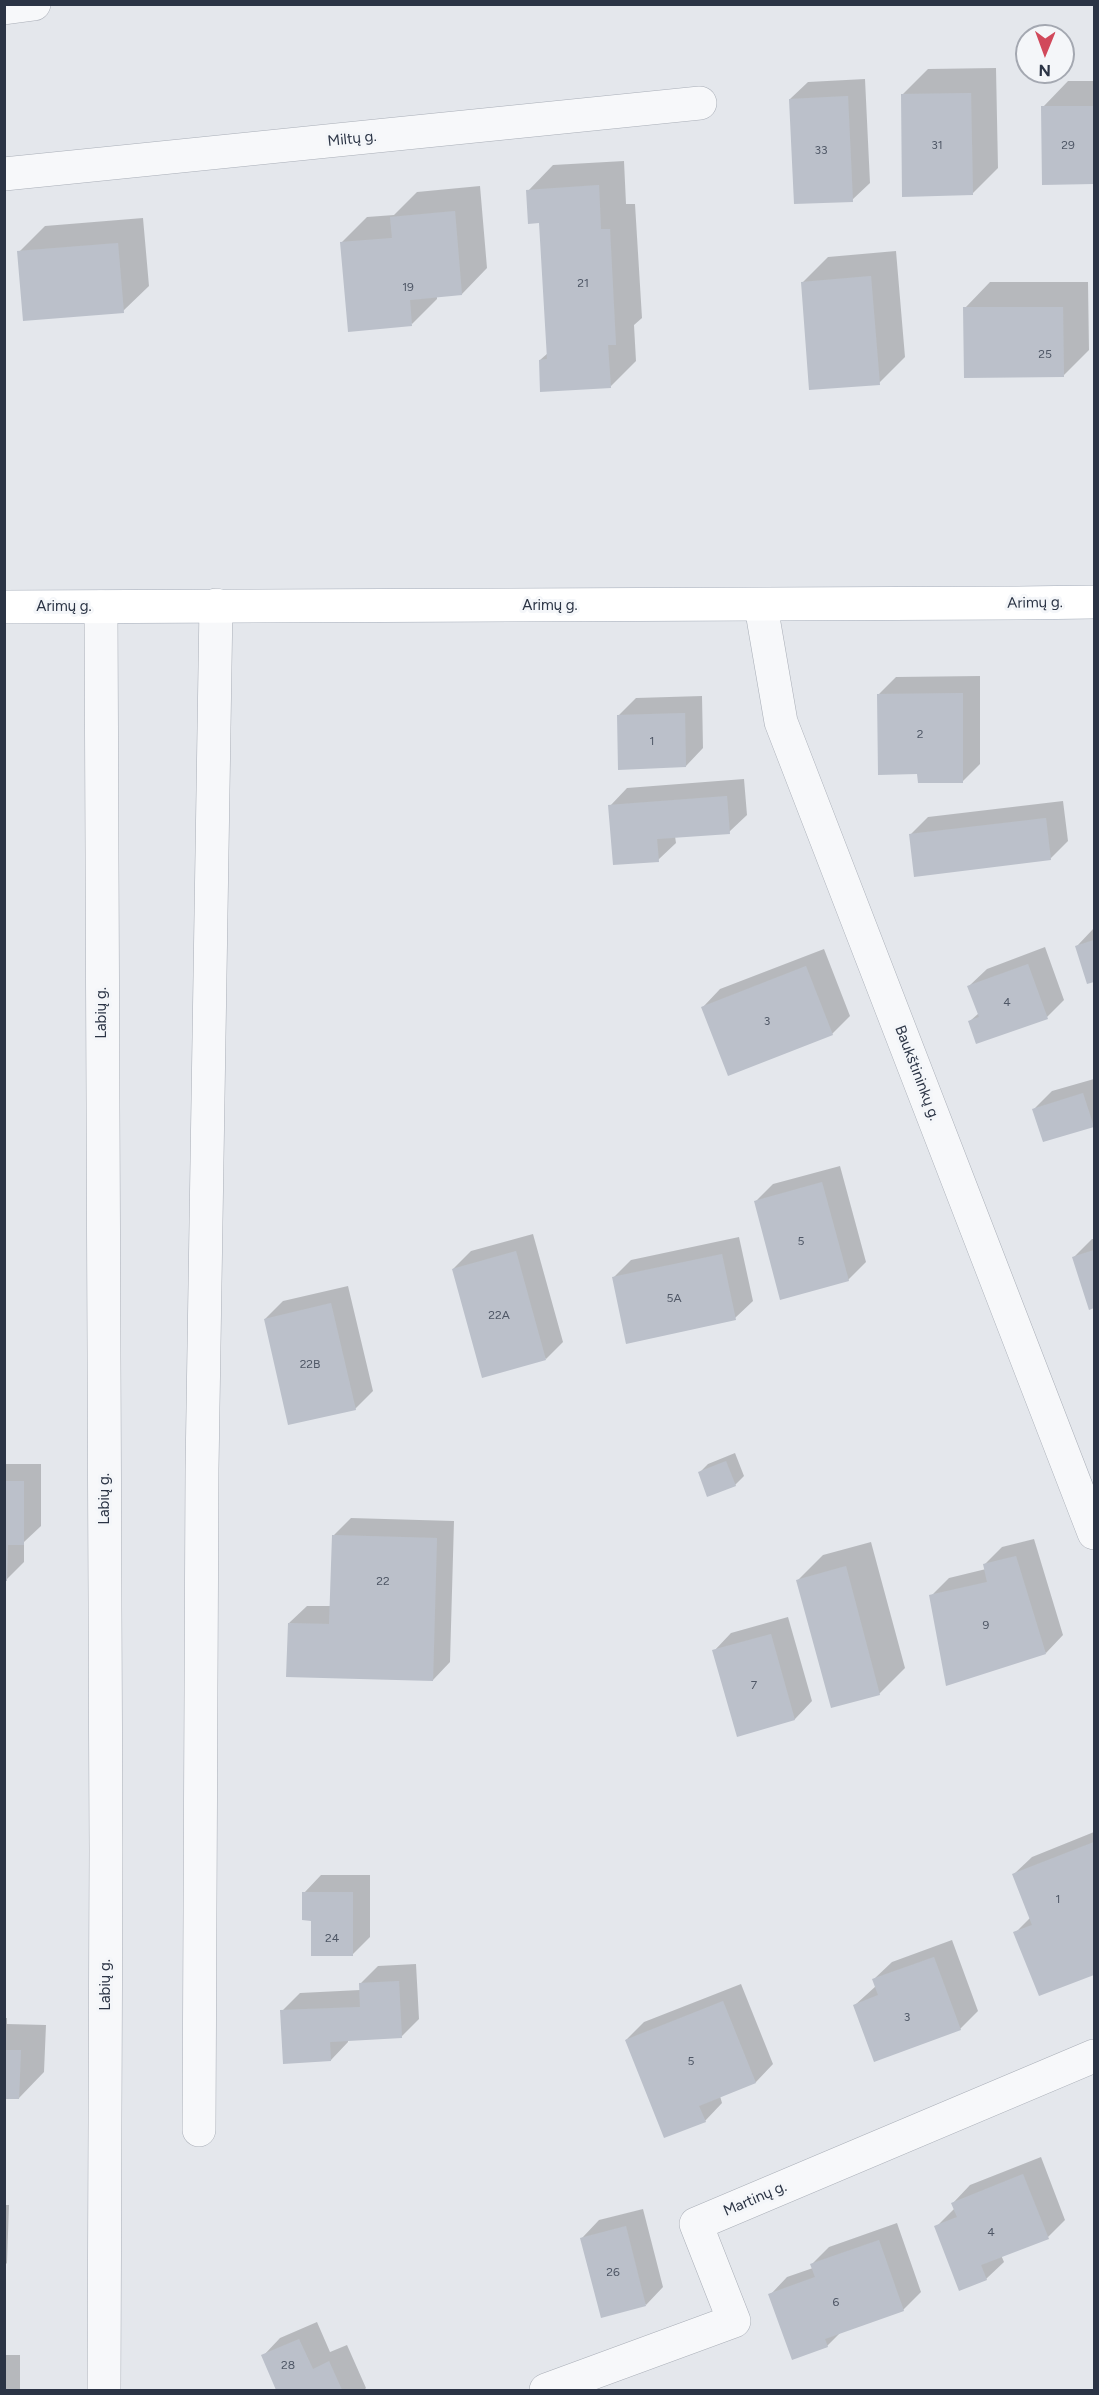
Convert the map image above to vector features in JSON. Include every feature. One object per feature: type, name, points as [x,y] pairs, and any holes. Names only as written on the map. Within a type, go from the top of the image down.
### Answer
[{"type":"main road","name":"Arimų g.","points":[[4,607],[761,606],[1095,602]]},
{"type":"street","points":[[4,8],[34,4]]},
{"type":"street","name":"Miltų g.","points":[[4,174],[700,104]]},
{"type":"street","points":[[199,2130],[202,1469],[216,605]]},
{"type":"street","name":"Baukštininkų g.","points":[[761,606],[781,722],[1095,1533]]},
{"type":"street","name":"Labių g.","points":[[100,607],[106,1850],[104,2391]]},
{"type":"street","name":"Martinų g.","points":[[546,2391],[734,2321],[696,2224],[1095,2056]]},
{"type":"building","points":[[971,93],[973,195],[902,197],[901,94]]},
{"type":"building","points":[[848,96],[853,202],[794,204],[789,99]]},
{"type":"building","points":[[1041,106],[1094,106],[1094,184],[1042,185]]},
{"type":"building","points":[[599,185],[601,229],[610,229],[616,345],[608,345],[611,388],[540,392],[539,360],[547,359],[539,223],[528,224],[526,190]]},
{"type":"building","points":[[455,211],[462,295],[410,300],[412,326],[348,332],[340,242],[392,238],[390,217]]},
{"type":"building","points":[[118,243],[124,313],[23,321],[17,251]]},
{"type":"building","points":[[871,276],[880,385],[809,390],[801,282]]},
{"type":"building","points":[[963,307],[1063,307],[1064,377],[964,378]]},
{"type":"building","points":[[963,693],[963,783],[918,783],[917,774],[878,775],[877,694]]},
{"type":"building","points":[[685,713],[686,767],[618,770],[617,715]]},
{"type":"building","points":[[727,796],[730,834],[657,839],[659,862],[613,865],[608,805]]},
{"type":"building","points":[[1046,818],[1051,860],[914,877],[909,834]]},
{"type":"building","points":[[1094,940],[1094,982],[1087,984],[1075,946]]},
{"type":"building","points":[[1028,964],[1048,1019],[976,1044],[968,1021],[979,1017],[967,986]]},
{"type":"building","points":[[806,966],[833,1035],[728,1076],[701,1007]]},
{"type":"building","points":[[1083,1093],[1094,1127],[1043,1142],[1032,1109]]},
{"type":"building","points":[[822,1182],[849,1281],[780,1300],[754,1201]]},
{"type":"building","points":[[1094,1250],[1094,1308],[1089,1310],[1072,1257]]},
{"type":"building","points":[[516,1251],[546,1360],[482,1378],[452,1269]]},
{"type":"building","points":[[722,1254],[736,1320],[626,1344],[612,1277]]},
{"type":"building","points":[[331,1303],[356,1410],[288,1425],[264,1319]]},
{"type":"building","points":[[726,1461],[736,1486],[707,1497],[698,1472]]},
{"type":"building","points":[[4,1481],[24,1481],[24,1545],[8,1545],[7,1581],[4,1581]]},
{"type":"building","points":[[332,1535],[437,1538],[433,1681],[286,1677],[288,1623],[329,1624]]},
{"type":"building","points":[[1016,1556],[1046,1654],[946,1686],[929,1595],[987,1582],[983,1564]]},
{"type":"building","points":[[846,1566],[880,1695],[831,1708],[796,1580]]},
{"type":"building","points":[[771,1634],[795,1720],[737,1737],[712,1650]]},
{"type":"building","points":[[1094,1842],[1094,1975],[1039,1996],[1013,1932],[1032,1925],[1012,1874]]},
{"type":"building","points":[[302,1892],[353,1892],[353,1956],[311,1956],[311,1921],[302,1920]]},
{"type":"building","points":[[934,1957],[961,2030],[874,2062],[853,2005],[878,1995],[872,1979]]},
{"type":"building","points":[[399,1981],[402,2038],[330,2042],[331,2061],[283,2064],[280,2010],[360,2007],[359,1983]]},
{"type":"building","points":[[723,2001],[756,2083],[699,2106],[706,2122],[664,2138],[625,2040]]},
{"type":"building","points":[[4,2050],[21,2050],[19,2099],[4,2099]]},
{"type":"building","points":[[1023,2174],[1049,2239],[981,2265],[987,2280],[959,2291],[934,2226],[957,2217],[951,2203]]},
{"type":"building","points":[[626,2226],[646,2306],[601,2318],[580,2238]]},
{"type":"building","points":[[879,2240],[904,2311],[825,2339],[828,2347],[792,2360],[768,2294],[815,2277],[810,2264]]},
{"type":"building","points":[[299,2339],[313,2369],[329,2361],[342,2390],[276,2390],[261,2355]]}]
